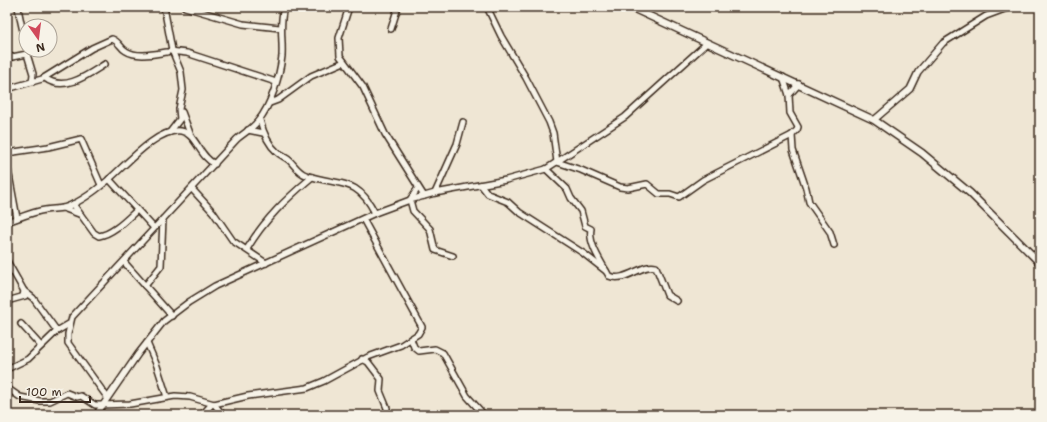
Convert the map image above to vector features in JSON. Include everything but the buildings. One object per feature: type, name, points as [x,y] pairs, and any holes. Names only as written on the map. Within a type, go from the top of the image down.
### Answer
[{"type":"main road","points":[[630,7],[874,120],[922,153],[970,193],[1040,263]]},
{"type":"street","points":[[18,7],[19,18]]},
{"type":"street","points":[[164,7],[169,51],[179,64],[182,90],[179,122],[170,133]]},
{"type":"street","points":[[185,7],[243,24],[280,28]]},
{"type":"street","points":[[107,397],[71,349],[68,339],[70,324],[75,312],[124,262],[237,139],[260,120],[270,103],[282,55],[280,28],[284,7]]},
{"type":"street","points":[[349,7],[338,42],[339,54],[363,87],[386,134],[424,196]]},
{"type":"street","points":[[391,29],[398,7]]},
{"type":"street","points":[[487,7],[504,42],[526,78],[549,122],[553,133],[557,162]]},
{"type":"street","points":[[874,120],[910,89],[918,72],[943,43],[986,16],[1010,7]]},
{"type":"street","points":[[7,89],[43,78],[92,48],[112,39],[116,41],[124,51],[134,54],[151,55],[169,51],[276,82]]},
{"type":"street","points":[[96,415],[107,397],[164,322],[215,286],[375,213],[410,200],[435,193],[528,175],[546,169],[624,116],[675,73],[707,42]]},
{"type":"street","points":[[7,58],[18,55]]},
{"type":"street","points":[[29,58],[33,74],[32,82]]},
{"type":"street","points":[[270,103],[278,100],[311,76],[344,62]]},
{"type":"street","points":[[33,74],[52,82],[69,82],[82,79],[105,64]]},
{"type":"street","points":[[557,162],[581,170],[620,187],[628,188],[647,184],[659,194],[672,195],[678,198],[703,180],[792,135],[797,130],[798,127],[790,113],[789,95],[783,77]]},
{"type":"street","points":[[789,95],[798,84]]},
{"type":"street","points":[[180,105],[191,136],[205,159],[214,164]]},
{"type":"street","points":[[260,120],[263,133],[277,152],[288,159],[298,171],[312,177],[348,185],[358,190],[371,204],[375,213]]},
{"type":"street","points":[[435,193],[457,144],[463,122]]},
{"type":"street","points":[[248,130],[263,133]]},
{"type":"street","points":[[7,222],[45,210],[63,208],[73,204],[109,179],[141,149],[170,133],[181,131],[191,136]]},
{"type":"street","points":[[792,135],[793,150],[805,182],[809,202],[830,232],[834,245]]},
{"type":"street","points":[[7,153],[48,147],[81,138],[101,185]]},
{"type":"street","points":[[7,164],[18,218]]},
{"type":"street","points":[[546,169],[565,187],[581,211],[585,226],[591,229],[589,236],[609,276],[616,278],[650,267],[656,267],[667,295],[677,301]]},
{"type":"street","points":[[247,249],[256,234],[271,215],[289,196],[312,177]]},
{"type":"street","points":[[109,179],[154,228]]},
{"type":"street","points":[[481,185],[488,194],[508,202],[519,212],[578,250],[606,271]]},
{"type":"street","points":[[418,188],[410,200],[413,211],[430,229],[435,250],[453,256]]},
{"type":"street","points":[[192,189],[213,212],[234,240],[266,263]]},
{"type":"street","points":[[73,204],[94,233],[102,236],[125,221],[137,210]]},
{"type":"street","points":[[63,208],[79,214]]},
{"type":"street","points":[[146,286],[161,266],[163,219]]},
{"type":"street","points":[[7,388],[20,397],[50,401],[52,398],[67,393],[78,397],[81,396],[95,405],[130,404],[167,397],[190,397],[213,404],[248,396],[307,388],[324,381],[366,359],[411,339],[421,331],[422,327],[363,219]]},
{"type":"street","points":[[7,261],[24,294]]},
{"type":"street","points":[[124,262],[172,316]]},
{"type":"street","points":[[7,301],[24,294],[30,295],[57,331]]},
{"type":"street","points":[[21,324],[41,346]]},
{"type":"street","points":[[7,369],[28,359],[57,331],[70,324]]},
{"type":"street","points":[[411,339],[414,347],[418,351],[435,349],[443,353],[467,396],[484,415]]},
{"type":"street","points":[[147,343],[157,366],[167,397]]},
{"type":"street","points":[[366,359],[381,379],[380,391],[387,408],[387,415]]},
{"type":"street","points":[[202,415],[213,404]]},
{"type":"street","points":[[213,404],[223,415]]}]
